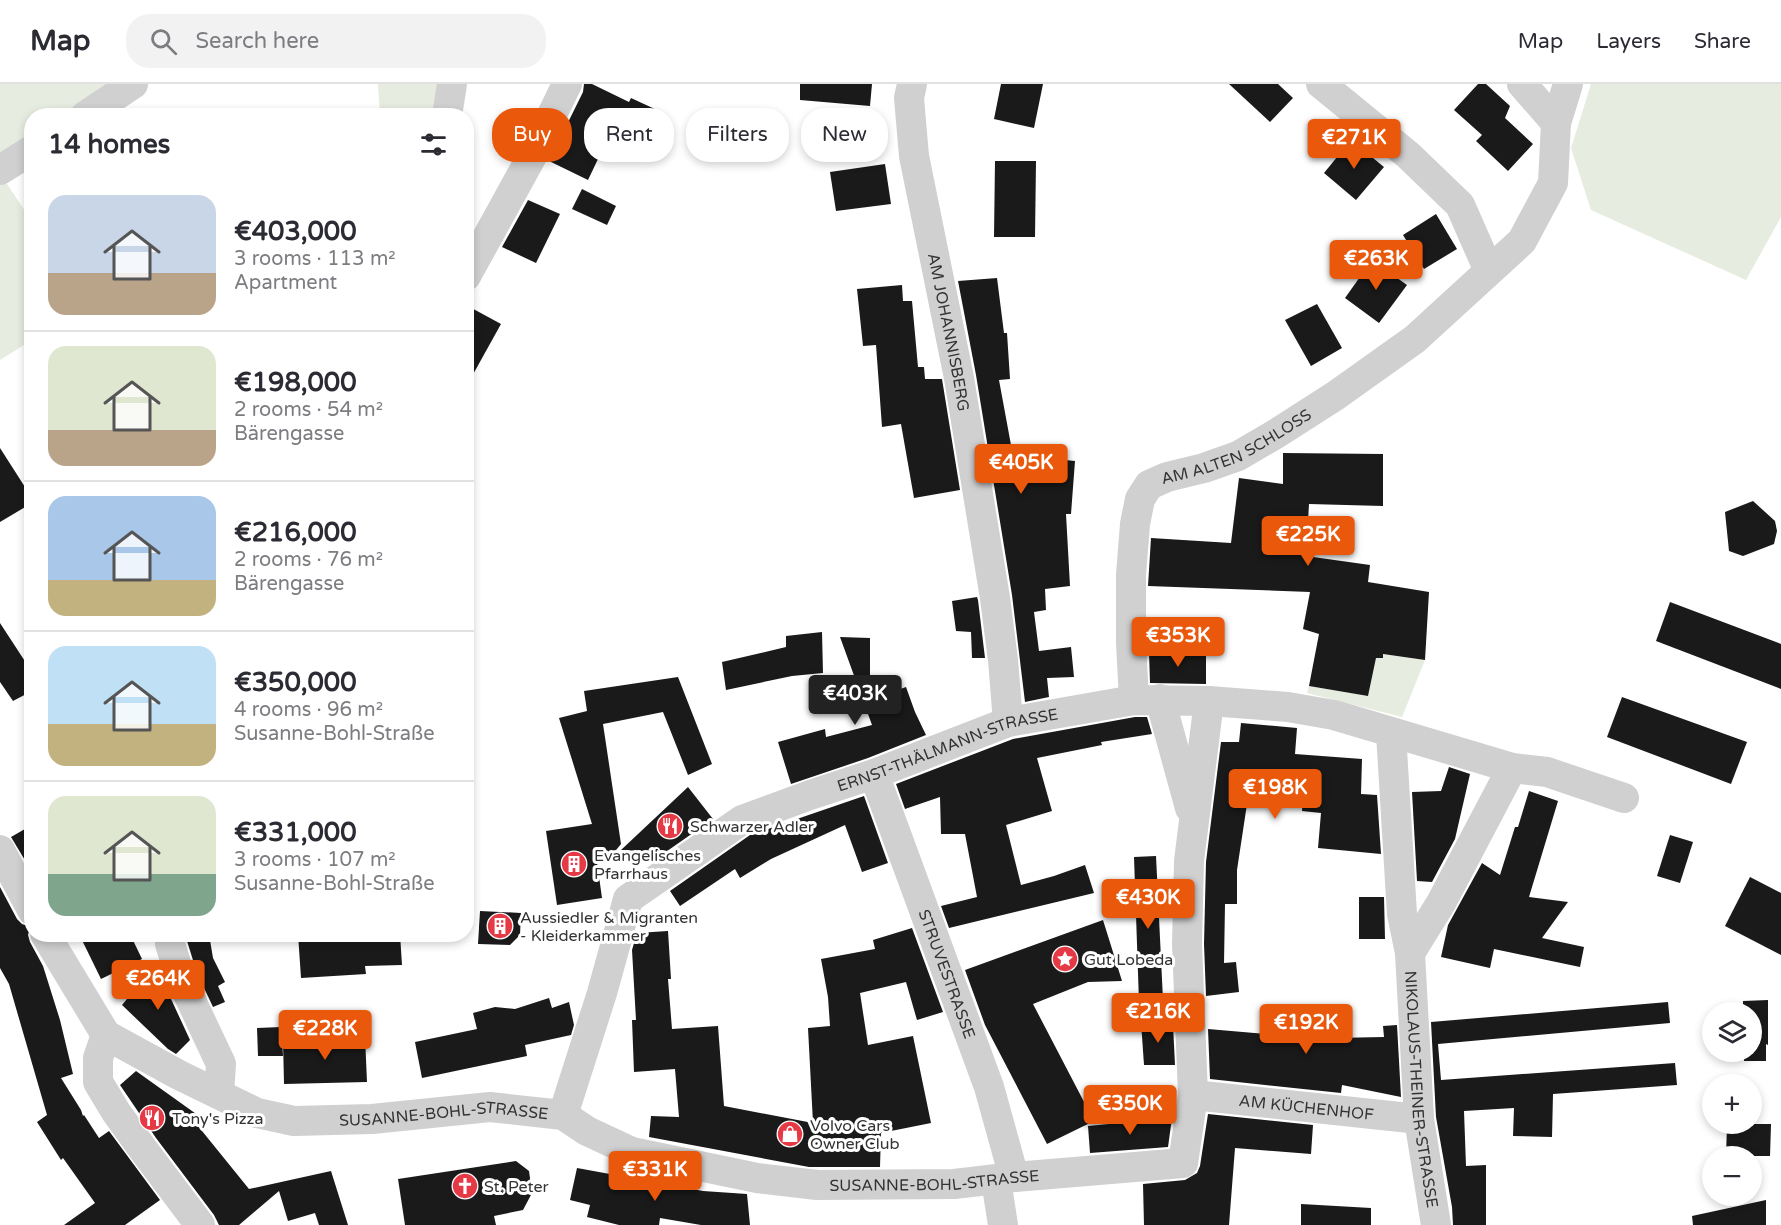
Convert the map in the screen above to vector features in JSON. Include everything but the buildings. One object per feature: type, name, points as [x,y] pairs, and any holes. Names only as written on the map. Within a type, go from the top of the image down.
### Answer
[{"type":"street","points":[[97,108],[133,84]]},
{"type":"street","points":[[448,108],[452,84]]},
{"type":"street","points":[[474,261],[532,156],[567,84]]},
{"type":"street","name":"AM JOHANNISBERG","points":[[912,84],[909,98],[914,156],[959,378],[995,598],[1008,722]]},
{"type":"street","points":[[1321,84],[1408,155],[1460,205],[1489,270]]},
{"type":"street","points":[[1522,84],[1556,123]]},
{"type":"street","name":"AM ALTEN SCHLOSS","points":[[1193,819],[1147,700],[1131,643],[1131,575],[1135,524],[1140,499],[1149,485],[1167,477],[1204,468],[1238,456],[1335,396],[1415,339],[1522,241],[1553,183],[1556,123],[1568,84]]},
{"type":"street","points":[[0,170],[24,155]]},
{"type":"street","name":"ERNST-THÄLMANN-STRASSE","points":[[563,1115],[602,993],[628,899],[742,820],[874,774],[1008,722],[1147,700],[1288,706],[1334,715],[1512,768],[1547,772],[1624,798]]},
{"type":"street","points":[[1193,1095],[1187,934],[1188,884],[1193,819],[1209,701]]},
{"type":"street","name":"NIKOLAUS-THEINER-STRASSE","points":[[1391,733],[1402,914],[1410,953],[1419,1119],[1436,1225]]},
{"type":"street","name":"NIKOLAUS-THEINER-STRASSE","points":[[1410,953],[1441,903],[1512,768]]},
{"type":"street","name":"STRUVESTRASSE","points":[[874,774],[989,1088],[1005,1179],[1003,1225]]},
{"type":"street","points":[[0,850],[24,895]]},
{"type":"street","points":[[50,942],[106,1035],[98,1058],[98,1082],[141,1148],[201,1225]]},
{"type":"street","points":[[170,942],[181,979],[221,1064],[219,1094]]},
{"type":"street","name":"SUSANNE-BOHL-STRASSE","points":[[106,1035],[179,1075],[257,1113],[294,1121],[372,1119],[490,1107],[563,1115],[586,1131],[632,1152],[757,1178],[817,1185],[954,1184],[1183,1163],[1193,1095]]},
{"type":"street","name":"AM KÜCHENHOF","points":[[1193,1095],[1419,1119]]},
{"type":"shaded area","points":[[0,84],[123,84],[87,108],[24,108],[24,149],[0,164]]},
{"type":"shaded area","points":[[378,84],[445,84],[441,108],[380,108]]},
{"type":"shaded area","points":[[1591,84],[1781,84],[1781,217],[1746,280],[1591,210],[1571,148]]},
{"type":"shaded area","points":[[5,181],[24,210],[24,345],[0,360],[0,184]]},
{"type":"shaded area","points":[[1383,654],[1425,660],[1402,717],[1307,693],[1309,686],[1368,696],[1376,658],[1383,658]]},
{"type":"place","name":"Schwarzer Adler","points":[[670,826]]},
{"type":"place","name":"Evangelisches Pfarrhaus","points":[[574,864]]},
{"type":"place","name":"Aussiedler & Migranten - Kleiderkammer","points":[[500,926]]},
{"type":"place","name":"Gut Lobeda","points":[[1065,959]]},
{"type":"place","name":"Tony's Pizza","points":[[152,1118]]},
{"type":"place","name":"Volvo Cars Owner Club","points":[[790,1134]]},
{"type":"place","name":"St. Peter","points":[[465,1186]]}]
